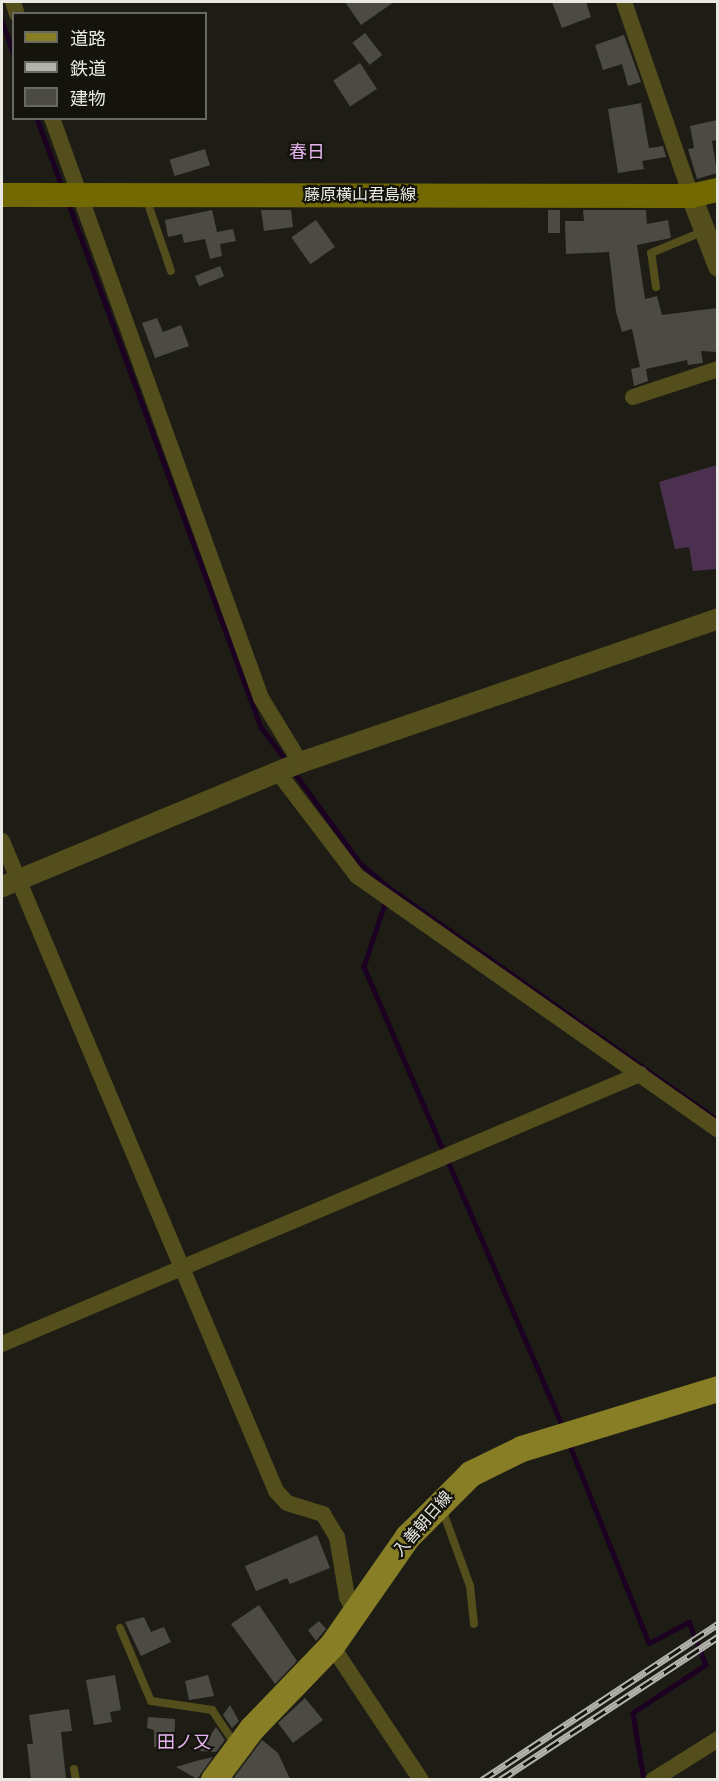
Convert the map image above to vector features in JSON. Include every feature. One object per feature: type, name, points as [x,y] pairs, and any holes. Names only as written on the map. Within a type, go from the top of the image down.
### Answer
[{"type":"main road","name":"藤原横山君島線","points":[[2,195],[691,196],[717,190]]},
{"type":"main road","name":"入善朝日線","points":[[214,1779],[237,1747],[332,1646],[354,1611],[408,1537],[471,1474],[494,1460],[717,1389]]},
{"type":"street","points":[[624,2],[717,266]]},
{"type":"street","points":[[53,120],[77,195],[261,698],[300,762]]},
{"type":"street","points":[[633,397],[717,369]]},
{"type":"street","points":[[10,883],[300,762],[717,618]]},
{"type":"street","points":[[277,771],[357,876],[717,1130]]},
{"type":"street","points":[[2,842],[10,883],[182,1267],[276,1491],[287,1503],[323,1514],[338,1536],[347,1597],[354,1611]]},
{"type":"street","points":[[2,1344],[639,1074]]},
{"type":"street","points":[[332,1646],[421,1779]]},
{"type":"street","points":[[653,1779],[717,1739]]},
{"type":"lane","points":[[145,195],[171,271]]},
{"type":"lane","points":[[656,287],[651,252],[704,231]]},
{"type":"lane","points":[[440,1503],[470,1586],[474,1624]]},
{"type":"lane","points":[[120,1628],[151,1701],[212,1710],[237,1747]]},
{"type":"lane","points":[[74,1769],[76,1779]]},
{"type":"shaded area","points":[[717,465],[717,569],[693,571],[689,547],[675,549],[659,482]]},
{"type":"building","points":[[345,2],[394,2],[361,25]]},
{"type":"building","points":[[552,2],[586,2],[591,17],[562,28]]},
{"type":"building","points":[[365,33],[382,55],[370,65],[352,43]]},
{"type":"building","points":[[624,35],[641,82],[628,86],[622,64],[603,70],[595,45]]},
{"type":"building","points":[[360,63],[377,89],[350,106],[333,80]]},
{"type":"building","points":[[641,103],[649,148],[663,146],[666,157],[642,161],[644,169],[618,173],[608,109]]},
{"type":"building","points":[[717,120],[717,140],[712,141],[717,173],[697,179],[688,149],[694,148],[690,126]]},
{"type":"building","points":[[205,149],[210,165],[175,176],[170,160]]},
{"type":"building","points":[[212,210],[217,232],[233,229],[236,241],[220,244],[222,256],[210,259],[205,239],[184,243],[182,234],[168,237],[165,220]]},
{"type":"building","points":[[261,210],[291,210],[293,227],[264,231]]},
{"type":"building","points":[[548,210],[560,210],[560,233],[548,233]]},
{"type":"building","points":[[583,210],[646,210],[647,224],[668,220],[671,238],[637,245],[645,299],[657,296],[662,315],[717,308],[717,352],[701,351],[703,363],[688,365],[687,360],[646,369],[648,381],[634,386],[631,369],[640,367],[632,329],[622,332],[616,312],[609,252],[566,254],[565,221],[584,221]]},
{"type":"building","points":[[316,220],[335,247],[310,264],[291,237]]},
{"type":"building","points":[[220,266],[224,276],[199,286],[195,276]]},
{"type":"building","points":[[157,318],[163,332],[181,325],[189,346],[155,358],[142,323]]},
{"type":"building","points":[[317,1535],[330,1568],[290,1584],[287,1578],[256,1591],[245,1566]]},
{"type":"building","points":[[259,1605],[297,1661],[275,1684],[231,1624]]},
{"type":"building","points":[[144,1617],[151,1632],[164,1627],[171,1642],[141,1656],[125,1622]]},
{"type":"building","points":[[319,1621],[326,1629],[316,1641],[308,1630]]},
{"type":"building","points":[[115,1675],[121,1710],[110,1712],[112,1722],[94,1725],[86,1680]]},
{"type":"building","points":[[208,1675],[214,1696],[189,1700],[185,1681]]},
{"type":"building","points":[[305,1698],[323,1720],[293,1743],[278,1723]]},
{"type":"building","points":[[230,1705],[239,1721],[232,1728],[223,1715]]},
{"type":"building","points":[[69,1709],[72,1731],[61,1732],[66,1779],[31,1779],[27,1744],[33,1744],[29,1715]]},
{"type":"building","points":[[148,1717],[175,1719],[174,1748],[154,1747],[154,1730],[147,1728]]},
{"type":"building","points":[[216,1727],[225,1740],[216,1752],[200,1751]]},
{"type":"building","points":[[262,1740],[278,1753],[290,1779],[233,1779]]},
{"type":"building","points":[[213,1757],[197,1779],[176,1767],[196,1761]]},
{"type":"waterway","points":[[2,21],[12,48]]},
{"type":"waterway","points":[[38,120],[63,189]]},
{"type":"waterway","points":[[68,202],[261,727],[286,760]]},
{"type":"waterway","points":[[294,772],[360,863],[390,888],[718,1120]]},
{"type":"waterway","points":[[386,901],[364,967],[564,1429]]},
{"type":"waterway","points":[[569,1443],[649,1643],[689,1622],[706,1665],[633,1713],[644,1780]]},
{"type":"railway","points":[[482,1780],[718,1624]]},
{"type":"railway","points":[[500,1780],[718,1637]]},
{"type":"district","name":"春日","points":[[307,153]]},
{"type":"district","name":"田ノ又","points":[[184,1743]]}]
